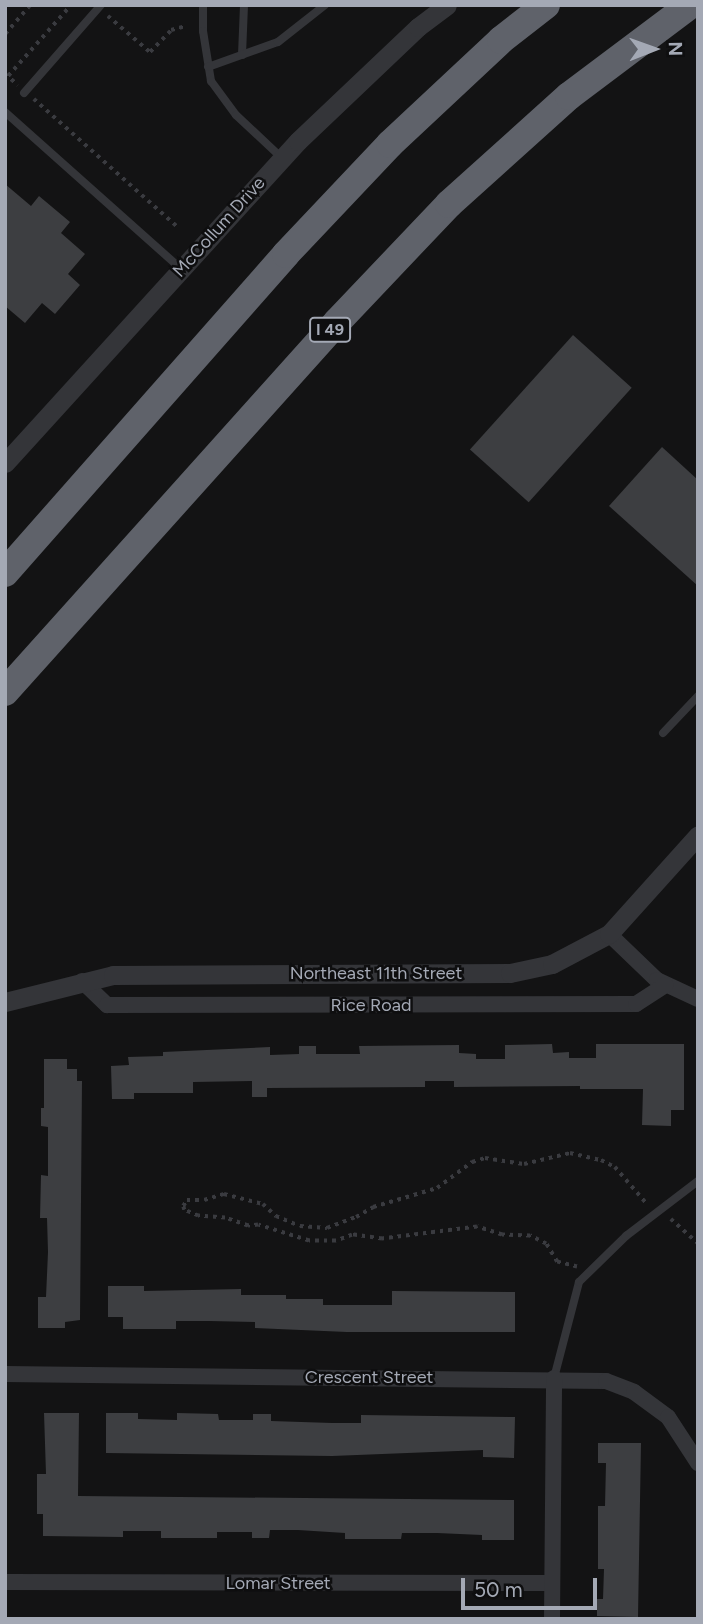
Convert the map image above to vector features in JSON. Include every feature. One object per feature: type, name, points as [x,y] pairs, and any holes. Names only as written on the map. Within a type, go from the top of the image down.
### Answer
[{"type":"highway","points":[[5,573],[286,254],[390,144],[501,40],[546,5]]},
{"type":"highway","name":"I 49","points":[[5,692],[337,322],[449,204],[569,96],[690,5]]},
{"type":"street","name":"McCollum Drive","points":[[5,463],[282,158],[418,27],[447,5]]},
{"type":"street","name":"Northeast 11th Street","points":[[5,1002],[113,975],[510,973],[552,964],[608,934],[698,835]]},
{"type":"street","points":[[608,934],[665,985],[698,999]]},
{"type":"street","name":"Rice Road","points":[[82,981],[107,1005],[636,1004],[665,985]]},
{"type":"street","name":"Crescent Street","points":[[5,1374],[554,1378],[606,1381],[634,1392],[668,1417],[698,1463]]},
{"type":"street","points":[[552,1619],[554,1378]]},
{"type":"street","name":"Lomar Street","points":[[5,1582],[552,1583]]},
{"type":"lane","points":[[203,5],[203,31],[211,81],[236,116],[282,158]]},
{"type":"lane","points":[[242,55],[244,5]]},
{"type":"lane","points":[[208,67],[278,42],[325,5]]},
{"type":"lane","points":[[25,92],[100,7]]},
{"type":"lane","points":[[5,112],[181,269]]},
{"type":"lane","points":[[663,733],[698,696]]},
{"type":"lane","points":[[554,1378],[579,1282],[657,1212],[698,1181]]},
{"type":"path","points":[[5,33],[30,5]]},
{"type":"path","points":[[71,5],[7,75],[179,228]]},
{"type":"path","points":[[100,7],[150,52],[172,30],[186,26]]},
{"type":"path","points":[[591,1269],[557,1262],[546,1244],[530,1236],[502,1236],[477,1227],[382,1240],[352,1235],[336,1241],[309,1241],[258,1225],[248,1226],[225,1218],[198,1216],[184,1210],[183,1206],[187,1200],[204,1200],[224,1194],[263,1204],[276,1216],[300,1226],[327,1228],[373,1207],[437,1188],[472,1162],[485,1158],[524,1164],[570,1153],[601,1160],[615,1167],[650,1208],[674,1220],[698,1243]]},
{"type":"building","points":[[5,184],[31,206],[39,196],[70,222],[61,233],[85,254],[68,274],[80,285],[55,314],[42,303],[25,323],[5,306]]},
{"type":"building","points":[[573,335],[632,388],[529,502],[470,449]]},
{"type":"building","points":[[662,447],[698,480],[698,586],[609,506]]},
{"type":"building","points":[[552,1044],[553,1053],[569,1052],[569,1058],[596,1058],[596,1044],[684,1044],[684,1110],[671,1110],[671,1126],[642,1125],[643,1089],[580,1089],[580,1086],[454,1087],[454,1081],[425,1081],[425,1087],[267,1088],[267,1097],[252,1097],[252,1081],[193,1082],[193,1093],[134,1093],[134,1099],[112,1099],[111,1066],[129,1065],[128,1057],[163,1056],[163,1052],[270,1047],[270,1055],[299,1054],[299,1046],[316,1046],[316,1054],[360,1054],[359,1046],[459,1045],[459,1053],[476,1054],[476,1059],[505,1059],[505,1045]]},
{"type":"building","points":[[44,1059],[67,1059],[67,1069],[77,1069],[77,1081],[82,1081],[80,1320],[65,1322],[65,1328],[38,1328],[38,1297],[46,1297],[48,1252],[47,1218],[40,1218],[41,1175],[48,1176],[48,1127],[41,1126],[41,1108],[44,1108]]},
{"type":"building","points":[[108,1286],[144,1286],[144,1291],[241,1289],[241,1295],[286,1295],[286,1299],[323,1299],[323,1305],[392,1305],[392,1291],[515,1292],[515,1332],[347,1332],[255,1328],[255,1322],[209,1321],[176,1321],[176,1329],[123,1329],[123,1317],[108,1317]]},
{"type":"building","points":[[44,1413],[79,1413],[78,1496],[514,1500],[514,1540],[482,1540],[482,1535],[437,1533],[402,1533],[401,1539],[345,1539],[345,1533],[298,1530],[270,1530],[269,1538],[252,1538],[252,1532],[217,1532],[217,1538],[161,1538],[161,1531],[123,1531],[123,1537],[43,1536],[43,1514],[37,1514],[37,1474],[46,1474]]},
{"type":"building","points":[[106,1413],[138,1413],[138,1419],[177,1420],[177,1413],[218,1414],[219,1420],[253,1420],[253,1414],[271,1414],[271,1421],[332,1423],[361,1423],[361,1415],[515,1417],[514,1458],[483,1457],[483,1450],[332,1456],[106,1453]]},
{"type":"building","points":[[598,1443],[641,1443],[638,1617],[597,1616],[597,1599],[603,1599],[604,1569],[598,1569],[598,1506],[605,1506],[606,1463],[598,1463]]}]
